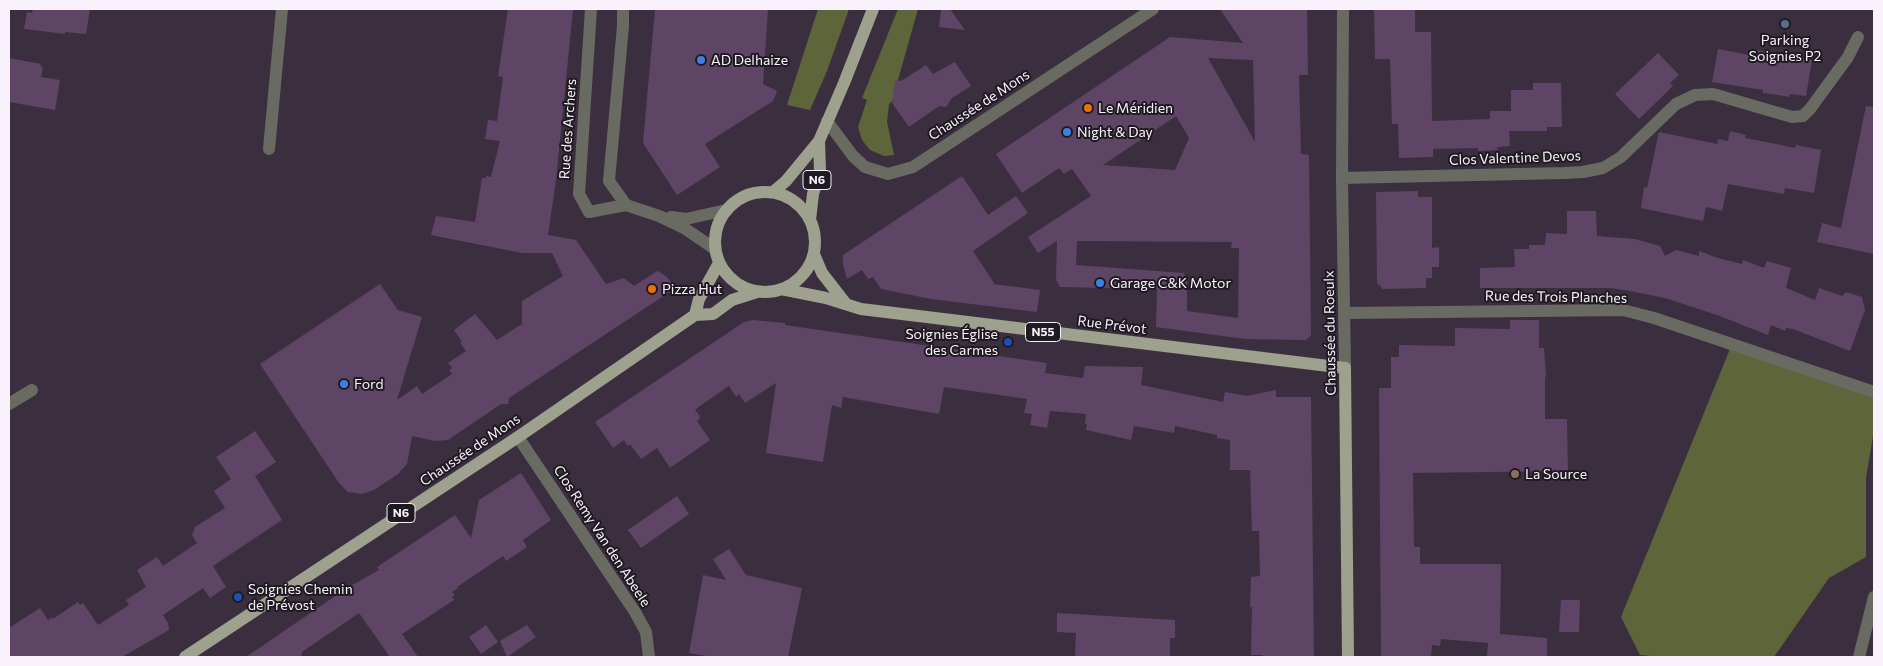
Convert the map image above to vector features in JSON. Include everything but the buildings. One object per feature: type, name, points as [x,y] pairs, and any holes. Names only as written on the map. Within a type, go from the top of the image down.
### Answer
[{"type":"main road","name":"N6","points":[[773,192],[786,181],[819,140],[844,84],[873,9]]},
{"type":"main road","name":"N6","points":[[810,220],[813,194],[820,171],[819,140]]},
{"type":"main road","points":[[758,192],[773,192],[784,195],[794,202],[810,220],[815,242],[814,254],[802,276],[793,284],[770,292],[757,292],[742,286],[728,277],[719,263],[715,249],[716,228],[726,210],[734,202],[744,196],[758,192]]},
{"type":"main road","points":[[814,254],[822,273],[846,304]]},
{"type":"main road","points":[[695,315],[699,299],[719,263]]},
{"type":"main road","name":"Rue Prévot","points":[[781,289],[808,294],[861,309],[1346,368]]},
{"type":"main road","name":"Chaussée de Mons","points":[[185,657],[518,436],[695,315],[713,314],[732,300],[757,292]]},
{"type":"main road","name":"Chaussée du Roeulx","points":[[1346,368],[1348,657]]},
{"type":"street","points":[[269,149],[282,9]]},
{"type":"street","name":"Rue des Archers","points":[[591,9],[579,194],[589,212],[626,205],[658,216]]},
{"type":"street","points":[[623,9],[610,181],[626,205]]},
{"type":"street","name":"Chaussée de Mons","points":[[827,121],[853,156],[865,167],[888,174],[913,167],[1153,9]]},
{"type":"street","name":"Chaussée du Roeulx","points":[[1343,9],[1342,178],[1346,368]]},
{"type":"street","name":"Clos Valentine Devos","points":[[1342,178],[1564,173],[1603,168],[1621,157],[1671,108],[1694,95],[1713,94],[1792,117],[1803,116],[1810,110],[1848,57],[1858,37]]},
{"type":"street","points":[[658,216],[686,219],[726,210]]},
{"type":"street","points":[[658,216],[684,228],[715,249]]},
{"type":"street","name":"Rue des Trois Planches","points":[[1345,312],[1623,310],[1654,318],[1874,392]]},
{"type":"street","points":[[9,404],[32,390]]},
{"type":"street","name":"Clos Remy Van den Abeele","points":[[518,436],[635,612],[646,632],[649,657]]},
{"type":"street","points":[[1860,657],[1874,598]]},
{"type":"green space","points":[[818,9],[849,9],[827,71],[810,110],[787,105]]},
{"type":"green space","points":[[898,9],[918,9],[892,101],[889,104],[887,122],[894,155],[884,156],[870,150],[862,140],[858,127],[867,100],[862,98]]},
{"type":"green space","points":[[1732,344],[1874,392],[1874,430],[1866,478],[1866,557],[1829,578],[1774,657],[1661,657],[1640,655],[1621,617]]},
{"type":"place","name":"Parking Soignies P2","points":[[1785,24]]},
{"type":"place","name":"AD Delhaize","points":[[701,60]]},
{"type":"place","name":"Le Méridien","points":[[1088,108]]},
{"type":"place","name":"Night & Day","points":[[1067,132]]},
{"type":"place","name":"Garage C&K Motor","points":[[1100,283]]},
{"type":"place","name":"Pizza Hut","points":[[652,289]]},
{"type":"place","name":"Soignies Église des Carmes","points":[[1008,342]]},
{"type":"place","name":"Ford","points":[[344,384]]},
{"type":"place","name":"La Source","points":[[1515,474]]},
{"type":"place","name":"Soignies Chemin de Prévost","points":[[238,597]]}]
